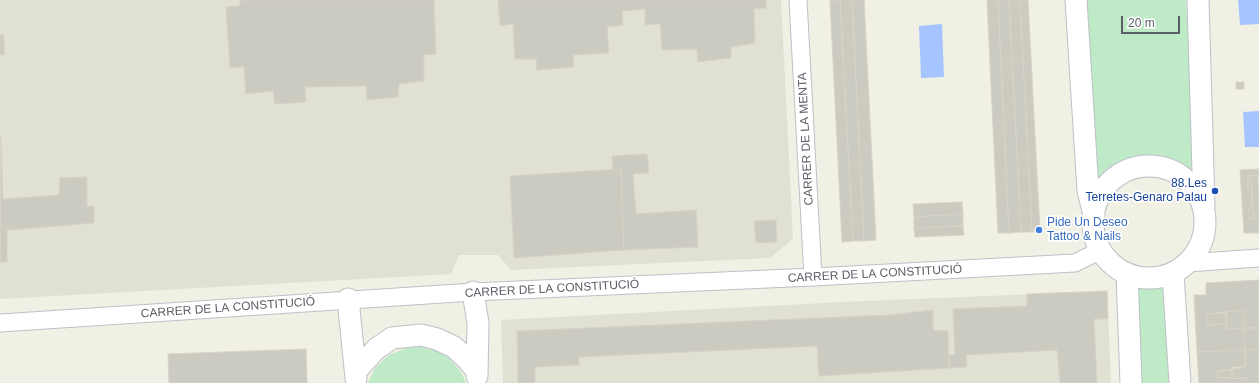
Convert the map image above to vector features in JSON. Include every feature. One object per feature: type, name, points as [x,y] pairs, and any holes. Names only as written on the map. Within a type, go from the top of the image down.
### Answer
[{"type":"street","name":"CARRER DE LA MENTA","points":[[798,0],[813,277]]},
{"type":"street","points":[[1076,0],[1088,191],[1094,215],[1095,235],[1101,250],[1113,264],[1127,274],[1141,278],[1160,278],[1180,268],[1198,251],[1205,233],[1206,220],[1204,208],[1198,0]]},
{"type":"street","points":[[1094,215],[1102,192],[1115,177],[1135,168],[1156,166],[1174,172],[1194,189],[1204,208]]},
{"type":"street","name":"CARRER DE LA CONSTITUCIÓ","points":[[0,323],[473,292],[813,277],[1075,263],[1101,250]]},
{"type":"street","points":[[1180,268],[1259,258]]},
{"type":"street","points":[[1180,268],[1180,383]]},
{"type":"street","points":[[1127,274],[1131,383]]},
{"type":"street","points":[[473,292],[478,323],[477,377]]},
{"type":"street","points":[[348,299],[356,377]]},
{"type":"street","points":[[356,377],[376,348],[392,338],[421,335],[437,339],[454,347],[466,358],[477,377]]},
{"type":"shaded area","points":[[0,0],[781,0],[793,239],[770,258],[511,270],[498,255],[459,255],[451,274],[0,299]]},
{"type":"shaded area","points":[[1107,291],[1111,383],[503,383],[501,320],[843,302]]},
{"type":"green space","points":[[1083,0],[1186,0],[1197,184],[1176,166],[1160,160],[1148,158],[1119,164],[1104,174],[1092,189]]},
{"type":"green space","points":[[1127,274],[1141,278],[1160,278],[1173,274],[1179,383],[1133,383]]},
{"type":"green space","points":[[420,347],[435,350],[448,357],[461,372],[466,383],[368,383],[375,368],[389,355],[406,348]]},
{"type":"water","points":[[1238,0],[1259,0],[1259,24],[1240,25]]},
{"type":"water","points":[[942,24],[944,77],[921,78],[919,26]]},
{"type":"water","points":[[1259,111],[1259,147],[1245,147],[1243,112]]},
{"type":"building","points":[[240,0],[434,0],[436,54],[424,55],[424,81],[399,84],[398,97],[367,100],[366,86],[305,87],[306,102],[275,104],[273,91],[246,94],[244,67],[230,68],[226,7],[240,6]]},
{"type":"building","points":[[498,0],[766,0],[766,8],[754,9],[755,43],[731,47],[731,58],[698,62],[697,49],[662,50],[660,24],[645,25],[645,9],[622,11],[623,25],[607,27],[609,53],[573,55],[574,67],[536,70],[537,59],[515,59],[513,24],[500,26]]},
{"type":"building","points":[[830,0],[840,0],[853,241],[842,242]]},
{"type":"building","points":[[840,0],[852,0],[864,241],[853,241]]},
{"type":"building","points":[[852,0],[864,0],[876,240],[864,241]]},
{"type":"building","points":[[987,0],[998,0],[1009,233],[998,233]]},
{"type":"building","points":[[998,0],[1009,0],[1021,232],[1009,233]]},
{"type":"building","points":[[1009,0],[1020,0],[1032,232],[1021,232]]},
{"type":"building","points":[[1020,0],[1028,0],[1040,231],[1032,232]]},
{"type":"building","points":[[0,35],[4,35],[4,55],[0,55]]},
{"type":"building","points":[[1236,82],[1244,82],[1244,89],[1236,89]]},
{"type":"building","points":[[1,136],[3,199],[59,195],[60,178],[87,177],[87,206],[94,206],[94,223],[7,230],[7,262],[0,262]]},
{"type":"building","points":[[647,154],[649,173],[633,174],[636,214],[696,210],[698,247],[624,250],[621,169],[613,170],[612,156]]},
{"type":"building","points":[[621,169],[624,250],[514,258],[510,176]]},
{"type":"building","points":[[1259,169],[1259,177],[1258,175],[1248,176],[1248,188],[1252,188],[1253,207],[1249,208],[1250,219],[1259,219],[1259,233],[1244,233],[1240,170]]},
{"type":"building","points":[[1258,175],[1258,177],[1251,178],[1252,188],[1248,188],[1248,176]]},
{"type":"building","points":[[1258,177],[1259,215],[1253,215],[1251,178]]},
{"type":"building","points":[[962,202],[963,214],[914,217],[913,204]]},
{"type":"building","points":[[1253,207],[1253,215],[1259,215],[1259,219],[1250,219],[1249,208]]},
{"type":"building","points":[[963,214],[963,226],[914,228],[914,217]]},
{"type":"building","points":[[776,220],[777,242],[756,243],[754,221]]},
{"type":"building","points":[[963,226],[964,235],[915,237],[914,228]]},
{"type":"building","points":[[1259,280],[1259,328],[1245,328],[1243,310],[1207,314],[1208,325],[1226,324],[1227,329],[1244,328],[1245,350],[1197,352],[1194,295],[1206,295],[1206,283]]},
{"type":"building","points":[[1107,291],[1108,319],[1094,319],[1097,383],[1060,383],[1057,350],[966,355],[967,367],[949,368],[949,355],[955,354],[953,309],[1027,306],[1027,294]]},
{"type":"building","points":[[933,310],[933,330],[948,331],[949,368],[819,376],[817,346],[579,357],[579,365],[535,367],[535,383],[518,383],[517,331],[889,315]]},
{"type":"building","points":[[1243,310],[1245,328],[1259,328],[1259,349],[1245,350],[1244,328],[1227,329],[1226,312]]},
{"type":"building","points":[[1226,313],[1226,324],[1208,325],[1207,314]]},
{"type":"building","points":[[306,349],[307,383],[169,383],[168,354]]},
{"type":"building","points":[[1259,349],[1259,383],[1246,383],[1246,378],[1232,379],[1232,367],[1245,367],[1245,350]]},
{"type":"building","points":[[1245,350],[1245,367],[1217,371],[1218,378],[1246,378],[1246,383],[1199,383],[1197,352]]},
{"type":"building","points":[[1232,370],[1232,377],[1218,378],[1217,371]]},
{"type":"place","name":"88.Les Terretes-Genaro Palau","points":[[1215,191]]},
{"type":"place","name":"Pide Un Deseo Tattoo & Nails","points":[[1039,230]]}]
